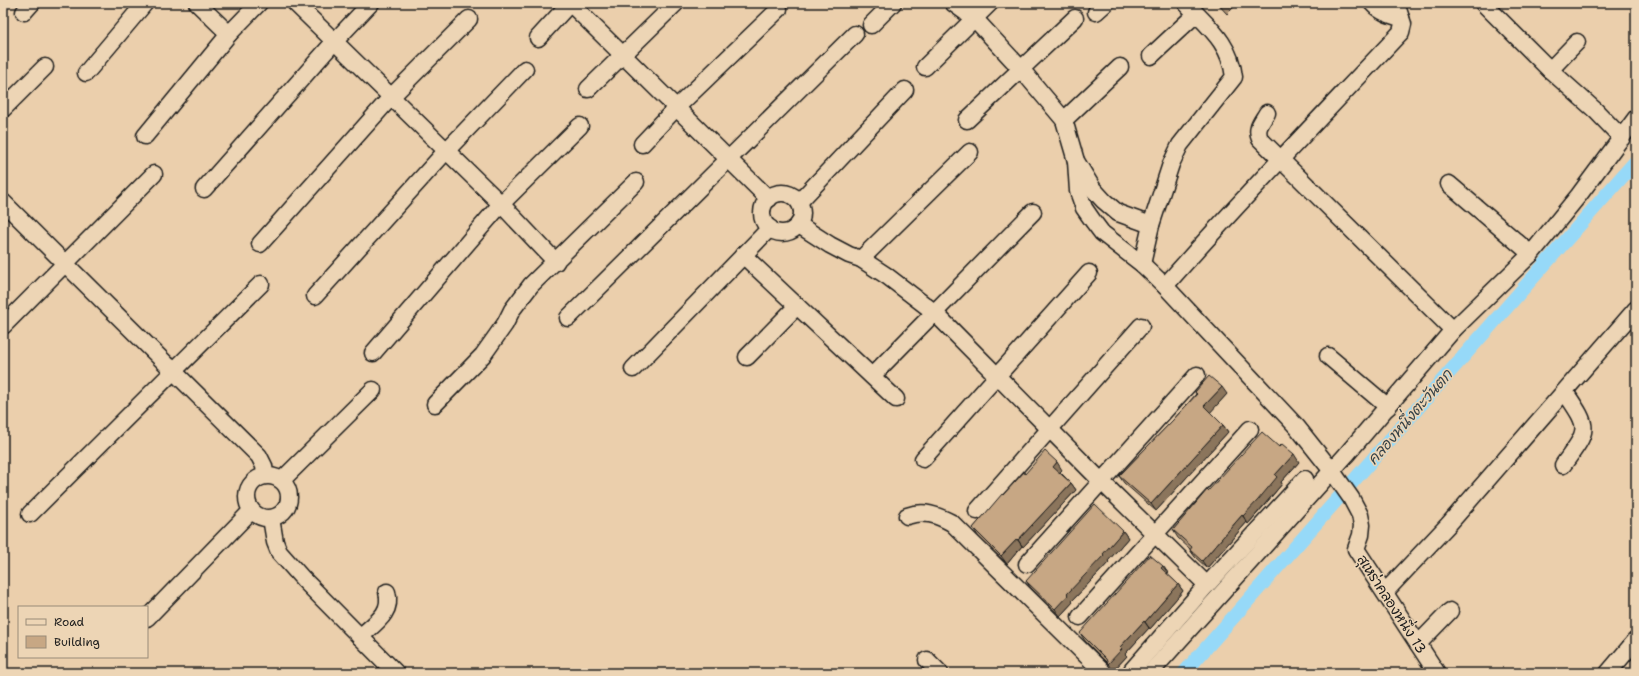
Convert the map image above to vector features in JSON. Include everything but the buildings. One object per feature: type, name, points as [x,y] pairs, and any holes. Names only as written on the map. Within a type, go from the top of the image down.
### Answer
[{"type":"street","points":[[86,73],[145,3]]},
{"type":"street","points":[[197,3],[229,34]]},
{"type":"street","points":[[145,136],[229,34],[259,3]]},
{"type":"street","points":[[295,3],[447,150],[556,262]]},
{"type":"street","points":[[204,189],[334,42],[372,3]]},
{"type":"street","points":[[538,38],[570,3],[769,199]]},
{"type":"street","points":[[588,89],[676,3]]},
{"type":"street","points":[[871,25],[893,3]]},
{"type":"street","points":[[953,3],[975,19],[1021,69],[1064,120],[1076,161],[1093,189],[1118,213],[1151,226]]},
{"type":"street","points":[[925,67],[990,3]]},
{"type":"street","points":[[1165,286],[1199,247],[1401,32],[1403,24],[1399,10],[1387,14],[1376,8],[1372,3]]},
{"type":"street","points":[[1483,3],[1550,70],[1596,111],[1622,138]]},
{"type":"street","points":[[1142,264],[1151,226],[1171,164],[1180,145],[1234,77],[1232,62],[1225,47],[1191,8],[1151,56]]},
{"type":"street","points":[[642,144],[676,108],[779,9]]},
{"type":"street","points":[[967,120],[1075,18]]},
{"type":"street","points":[[260,244],[392,96],[469,19]]},
{"type":"street","points":[[568,318],[855,34]]},
{"type":"street","points":[[1550,70],[1577,42]]},
{"type":"street","points":[[3,109],[45,67]]},
{"type":"street","points":[[1064,120],[1120,67]]},
{"type":"street","points":[[315,296],[447,150],[525,69]]},
{"type":"street","points":[[798,202],[905,90]]},
{"type":"street","points":[[1268,113],[1258,127],[1258,134],[1260,138],[1453,330]]},
{"type":"street","points":[[1150,673],[1334,473],[1453,330],[1531,254],[1579,196],[1636,118]]},
{"type":"street","points":[[373,353],[501,204],[580,126]]},
{"type":"street","points":[[861,260],[970,152]]},
{"type":"street","name":"สุเหร่าคลองหนึ่ง 13","points":[[1076,161],[1078,191],[1084,208],[1102,233],[1142,264],[1165,286],[1296,427],[1334,473],[1351,498],[1360,516],[1362,525],[1361,535],[1356,549],[1437,673]]},
{"type":"street","points":[[3,326],[154,174]]},
{"type":"street","points":[[435,404],[483,355],[505,324],[512,310],[531,285],[636,182]]},
{"type":"street","points":[[1449,184],[1531,254]]},
{"type":"street","points":[[784,194],[792,196],[798,202],[802,213],[799,224],[793,230],[785,233],[777,232],[764,222],[762,214],[764,206],[769,199],[776,195],[784,194]]},
{"type":"street","points":[[3,202],[258,456],[264,466],[265,475]]},
{"type":"street","points":[[872,376],[1033,212]]},
{"type":"street","points":[[799,224],[830,245],[861,260],[887,276],[934,312],[1207,584]]},
{"type":"street","points":[[633,369],[770,228]]},
{"type":"street","points":[[743,255],[896,399]]},
{"type":"street","points":[[922,459],[1089,273]]},
{"type":"street","points":[[30,514],[261,284]]},
{"type":"street","points":[[748,357],[797,306]]},
{"type":"street","points":[[1385,592],[1448,525],[1636,309]]},
{"type":"street","points":[[977,511],[1140,326]]},
{"type":"street","points":[[1328,356],[1388,407]]},
{"type":"street","points":[[1028,564],[1197,376]]},
{"type":"street","points":[[282,480],[372,390]]},
{"type":"street","points":[[1564,465],[1580,441],[1584,430],[1583,421],[1565,392]]},
{"type":"street","points":[[1080,617],[1250,429]]},
{"type":"street","points":[[265,475],[274,476],[282,480],[288,488],[290,498],[287,507],[280,514],[271,518],[260,517],[251,511],[246,501],[248,489],[254,480],[265,475]]},
{"type":"street","points":[[1132,670],[1207,584],[1304,479]]},
{"type":"street","points":[[148,617],[251,511]]},
{"type":"street","points":[[907,516],[916,512],[928,513],[941,517],[952,524],[1104,673]]},
{"type":"street","points":[[271,518],[275,542],[279,552],[303,580],[396,673]]},
{"type":"street","points":[[360,637],[384,614],[388,608],[390,600],[387,592]]},
{"type":"street","points":[[1418,644],[1450,611]]},
{"type":"street","points":[[1608,673],[1636,640]]},
{"type":"street","points":[[927,660],[940,673]]},
{"type":"waterway","name":"คลองหนึ่งตะวันตก","points":[[1184,673],[1636,161]]}]
